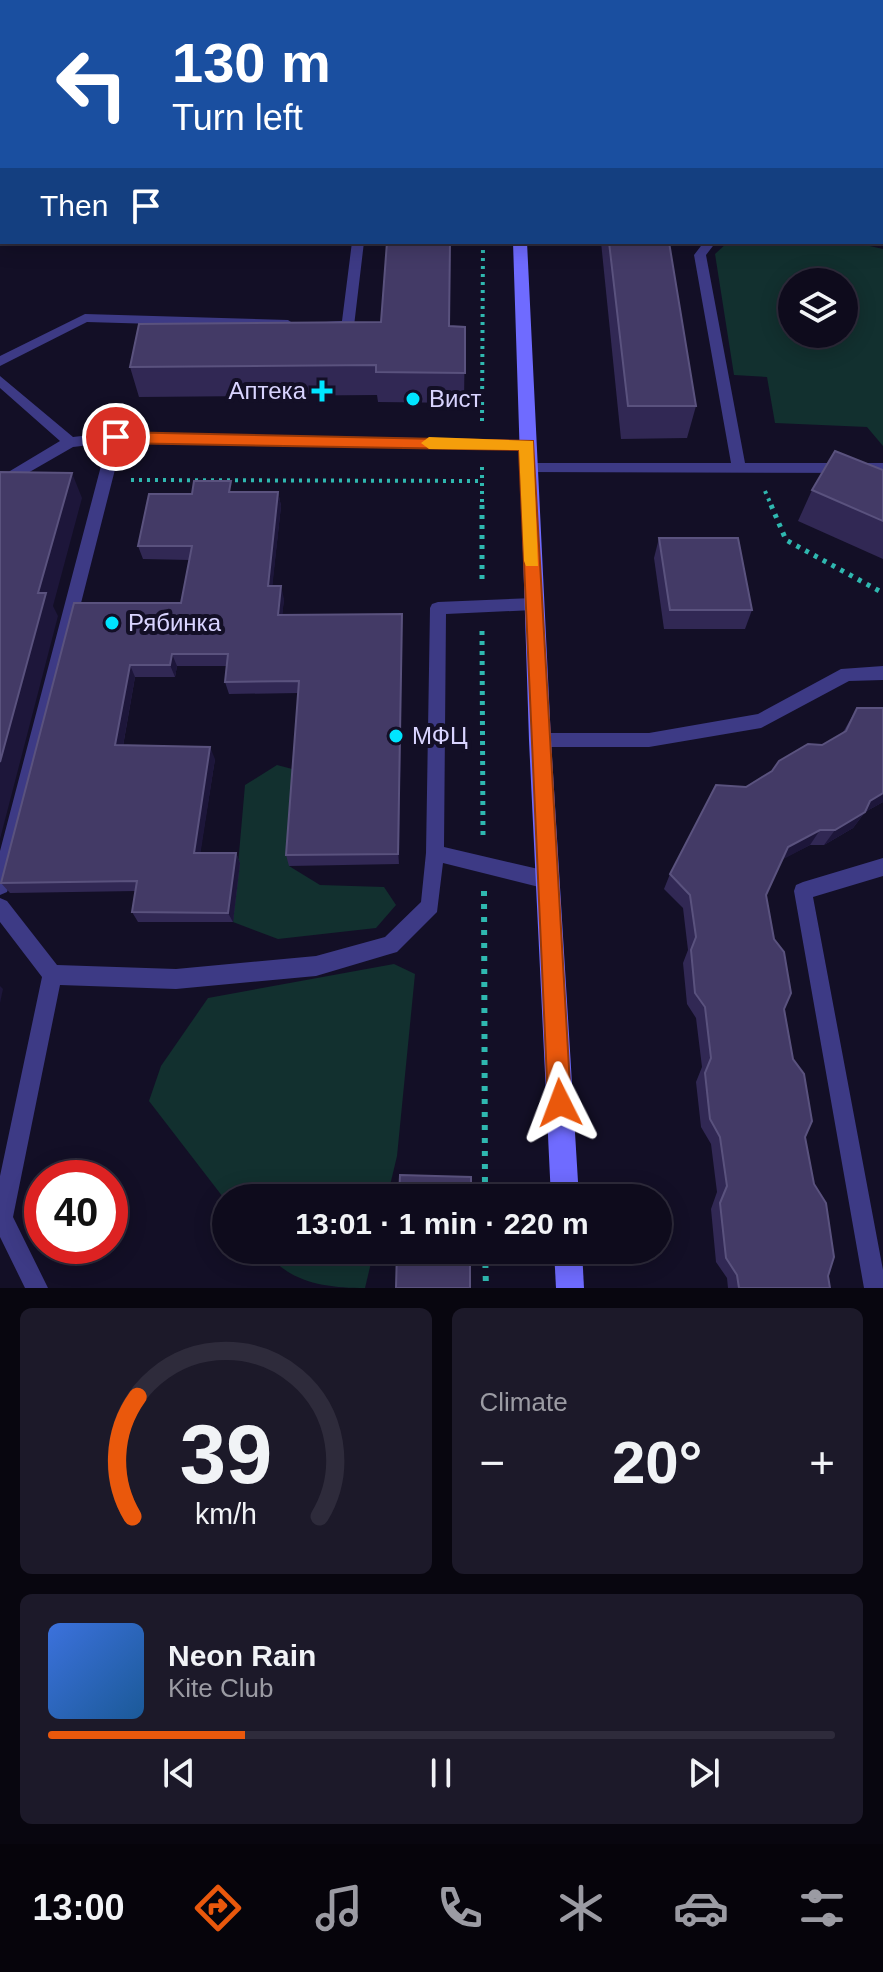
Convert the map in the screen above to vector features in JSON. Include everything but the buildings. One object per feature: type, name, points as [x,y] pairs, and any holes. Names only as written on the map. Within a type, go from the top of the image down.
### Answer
[{"type":"street","points":[[520,244],[540,740],[564,1184]]},
{"type":"street","points":[[569,1264],[570,1288]]},
{"type":"lane","points":[[317,325],[348,326],[358,244]]},
{"type":"lane","points":[[708,244],[700,255],[739,468]]},
{"type":"lane","points":[[0,362],[85,318],[301,324]]},
{"type":"lane","points":[[0,381],[70,442]]},
{"type":"lane","points":[[0,886],[116,437]]},
{"type":"lane","points":[[0,484],[70,442],[116,437],[527,445]]},
{"type":"lane","points":[[528,468],[883,468]]},
{"type":"lane","points":[[52,975],[176,979],[316,966],[390,945],[430,906],[435,853],[438,608],[534,604]]},
{"type":"lane","points":[[540,740],[649,740],[761,721],[847,674],[883,673]]},
{"type":"lane","points":[[435,853],[547,880]]},
{"type":"lane","points":[[875,1288],[803,891],[883,867]]},
{"type":"lane","points":[[0,907],[52,975],[2,1218],[37,1288]]},
{"type":"path","points":[[483,244],[485,1184]]},
{"type":"path","points":[[756,468],[786,540],[883,593]]},
{"type":"path","points":[[119,479],[482,481]]},
{"type":"path","points":[[485,1264],[486,1288]]},
{"type":"green space","points":[[726,244],[861,244],[883,249],[883,446],[867,427],[775,423],[767,377],[734,375],[715,254]]},
{"type":"green space","points":[[277,765],[296,770],[289,866],[320,885],[384,887],[396,905],[376,928],[278,939],[233,922],[245,785]]},
{"type":"green space","points":[[394,964],[415,974],[397,1156],[390,1184],[213,1184],[149,1101],[161,1066],[208,998]]},
{"type":"green space","points":[[278,1264],[371,1264],[365,1288],[322,1285]]},
{"type":"slow traffic","points":[[429,443],[527,445],[532,561]]},
{"type":"place","name":"Аптека","points":[[322,391]]},
{"type":"place","name":"Вист","points":[[413,399]]},
{"type":"place","name":"Рябинка","points":[[112,623]]},
{"type":"place","name":"МФЦ","points":[[396,736]]},
{"type":"route","points":[[116,437],[527,445],[560,1103]]}]
